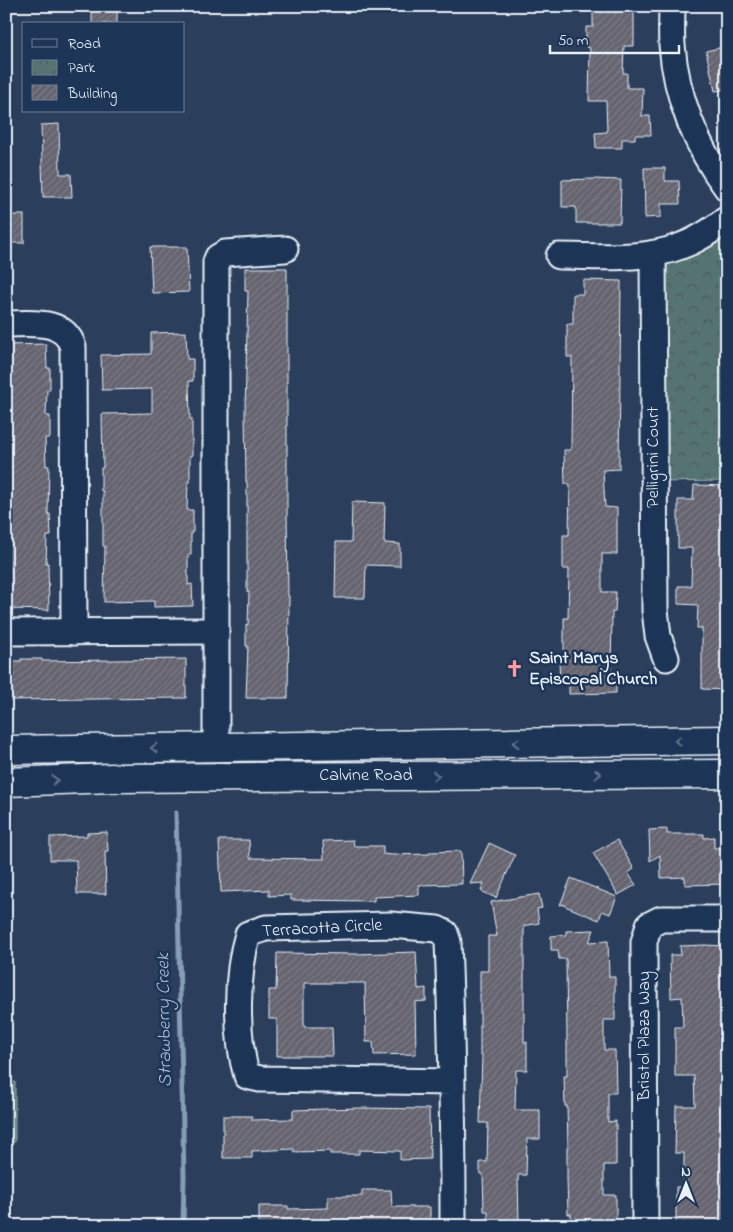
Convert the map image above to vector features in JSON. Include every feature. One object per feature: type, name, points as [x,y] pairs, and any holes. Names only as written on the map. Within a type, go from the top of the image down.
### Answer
[{"type":"main road","name":"Calvine Road","points":[[6,750],[727,740]]},
{"type":"main road","points":[[146,778],[170,764],[292,763],[310,746]]},
{"type":"main road","name":"Calvine Road","points":[[6,782],[146,778],[727,774]]},
{"type":"street","points":[[672,6],[672,44],[675,68],[683,101],[694,132],[707,158],[727,188]]},
{"type":"street","points":[[559,256],[639,256],[653,254],[680,247],[705,234],[727,219]]},
{"type":"street","points":[[216,748],[216,262],[218,257],[225,253],[285,249]]},
{"type":"street","name":"Pelligrini Court","points":[[653,254],[654,610],[658,636],[666,658]]},
{"type":"street","points":[[6,324],[48,324],[65,332],[70,338],[73,347],[74,632]]},
{"type":"street","points":[[6,632],[215,631]]},
{"type":"street","name":"Bristol Plaza Way","points":[[645,1226],[644,942],[649,925],[661,919],[727,919]]},
{"type":"street","name":"Terracotta Circle","points":[[452,1082],[260,1079],[248,1076],[243,1062],[238,1002],[244,948],[248,934],[266,928],[391,925],[437,929],[445,933],[448,942],[452,1082],[453,1226]]},
{"type":"green space","points":[[727,219],[727,481],[654,482],[653,254]]},
{"type":"green space","points":[[15,1082],[15,1142],[6,1142],[6,1083]]},
{"type":"building","points":[[92,6],[117,6],[117,22],[92,22]]},
{"type":"building","points":[[593,6],[634,6],[634,46],[624,46],[623,73],[627,73],[627,88],[643,88],[642,116],[650,116],[651,135],[635,135],[635,139],[622,139],[622,148],[596,148],[595,133],[607,132],[606,101],[589,101],[590,48],[586,47],[586,27],[593,27]]},
{"type":"building","points":[[727,46],[727,89],[715,91],[706,51]]},
{"type":"building","points":[[59,124],[60,174],[71,174],[72,197],[43,197],[41,125]]},
{"type":"building","points":[[644,168],[665,168],[665,181],[679,181],[680,204],[661,204],[661,217],[645,218]]},
{"type":"building","points":[[562,180],[621,180],[620,223],[576,223],[576,207],[562,207]]},
{"type":"building","points":[[6,215],[24,215],[24,243],[6,243]]},
{"type":"building","points":[[150,247],[187,247],[189,292],[152,293]]},
{"type":"building","points":[[245,268],[287,268],[288,698],[246,698],[248,646],[246,646],[246,624],[248,625],[249,592],[247,592],[245,412],[248,291],[245,291]]},
{"type":"building","points":[[583,280],[621,281],[619,469],[603,470],[605,507],[617,508],[617,554],[602,554],[602,592],[616,592],[615,612],[612,612],[611,675],[616,674],[616,693],[569,694],[569,684],[560,684],[559,660],[564,660],[564,618],[568,618],[569,569],[563,569],[563,535],[569,535],[570,484],[565,484],[564,450],[571,450],[572,357],[567,357],[567,324],[573,324],[573,294],[583,294]]},
{"type":"building","points":[[186,332],[187,359],[193,359],[193,381],[189,381],[192,456],[190,456],[187,510],[193,510],[191,555],[188,555],[188,585],[192,584],[193,606],[154,607],[154,601],[104,602],[105,546],[103,546],[103,491],[101,491],[101,468],[103,468],[102,414],[152,413],[152,389],[102,390],[101,355],[151,354],[151,333]]},
{"type":"building","points":[[46,344],[47,368],[50,368],[50,390],[47,390],[46,416],[50,416],[50,438],[45,438],[46,466],[49,466],[48,514],[50,514],[51,536],[47,536],[46,563],[48,563],[49,610],[8,609],[10,560],[8,560],[8,514],[9,491],[11,491],[11,463],[9,415],[7,414],[8,392],[10,392],[7,345]]},
{"type":"building","points":[[694,485],[727,486],[725,572],[727,572],[727,690],[702,689],[702,628],[697,628],[698,605],[678,604],[678,586],[691,586],[692,548],[678,548],[678,500],[693,500]]},
{"type":"building","points":[[352,502],[385,503],[384,543],[400,544],[400,566],[366,565],[365,598],[335,598],[336,542],[351,542]]},
{"type":"building","points":[[21,659],[42,659],[42,661],[186,659],[186,698],[6,700],[6,661],[21,661]]},
{"type":"building","points":[[667,829],[667,834],[704,834],[704,838],[714,837],[714,848],[727,848],[727,884],[685,885],[685,877],[661,878],[660,855],[650,861],[649,830]]},
{"type":"building","points":[[107,832],[108,851],[105,851],[106,894],[77,894],[76,860],[50,860],[50,837],[87,836],[87,833]]},
{"type":"building","points":[[219,840],[249,840],[250,858],[324,859],[323,841],[353,840],[354,846],[383,846],[383,854],[392,855],[461,851],[462,884],[419,885],[419,895],[374,897],[374,901],[291,900],[291,895],[269,896],[269,890],[221,892]]},
{"type":"building","points":[[617,840],[634,869],[628,873],[636,885],[618,895],[593,853]]},
{"type":"building","points":[[489,843],[515,855],[496,898],[481,891],[484,883],[470,884]]},
{"type":"building","points":[[571,878],[617,897],[610,914],[602,911],[599,920],[564,904],[560,905]]},
{"type":"building","points":[[539,894],[542,908],[537,909],[539,923],[524,926],[524,1042],[527,1042],[527,1070],[516,1070],[515,1110],[540,1110],[540,1139],[527,1139],[526,1175],[518,1175],[519,1226],[488,1226],[488,1211],[484,1211],[483,1174],[480,1174],[480,1162],[487,1162],[488,1123],[480,1123],[482,1055],[480,1055],[480,971],[488,971],[488,936],[497,936],[491,902]]},
{"type":"building","points":[[594,930],[589,942],[608,941],[609,977],[615,977],[615,1020],[604,1020],[604,1050],[615,1050],[616,1093],[608,1093],[608,1122],[616,1121],[616,1165],[604,1165],[604,1195],[616,1195],[616,1226],[571,1226],[571,1214],[568,1214],[567,1106],[565,1106],[564,1076],[567,1076],[566,959],[559,959],[558,950],[551,950],[551,936],[566,935],[566,931]]},
{"type":"building","points":[[680,946],[725,946],[724,964],[727,965],[727,992],[724,992],[726,1086],[720,1086],[721,1137],[726,1137],[725,1166],[723,1166],[723,1226],[676,1226],[676,1187],[684,1187],[684,1153],[675,1153],[676,1106],[695,1106],[694,1076],[675,1076],[675,1027],[683,1027],[682,997],[671,998],[670,955],[681,955]]},
{"type":"building","points":[[416,952],[418,989],[426,988],[426,1001],[415,1002],[416,1054],[374,1055],[373,1042],[366,1042],[365,983],[304,983],[304,1027],[332,1027],[333,1056],[277,1056],[277,1019],[269,1019],[269,990],[276,990],[277,953],[356,954]]},
{"type":"building","points":[[358,1108],[429,1109],[430,1159],[400,1160],[400,1151],[359,1150],[359,1154],[330,1154],[330,1151],[294,1152],[294,1149],[252,1151],[252,1158],[223,1158],[223,1116],[252,1116],[252,1120],[293,1119],[293,1110]]},
{"type":"building","points":[[362,1190],[391,1190],[392,1207],[430,1207],[430,1226],[259,1226],[259,1206],[288,1206],[288,1209],[328,1208],[328,1196],[362,1196]]},
{"type":"waterway","name":"Strawberry Creek","points":[[176,813],[184,1176],[183,1226]]},
{"type":"place","name":"Saint Marys Episcopal Church","points":[[515,669]]}]
